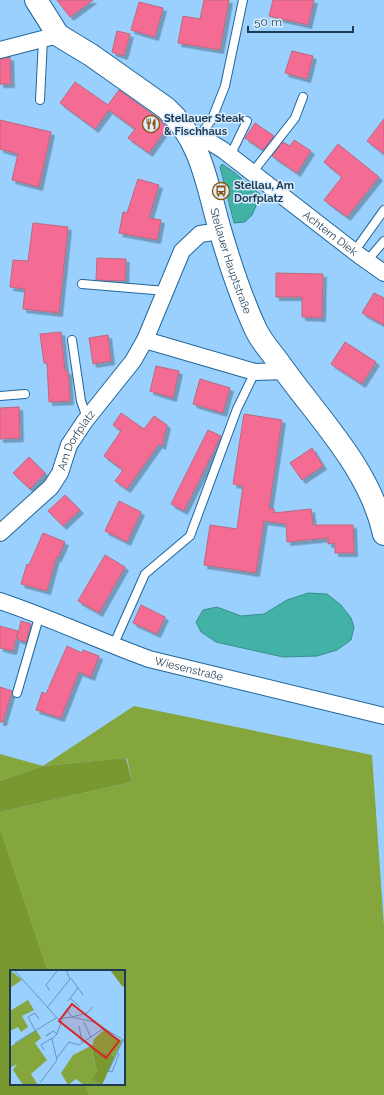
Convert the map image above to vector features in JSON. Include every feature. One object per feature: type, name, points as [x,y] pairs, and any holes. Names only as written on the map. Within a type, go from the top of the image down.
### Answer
[{"type":"street","name":"Stellauer Hauptstraße","points":[[36,0],[51,37],[91,55],[166,108],[176,117],[194,142],[239,292],[257,332],[350,457],[367,489],[383,525]]},
{"type":"street","points":[[0,50],[51,37]]},
{"type":"street","name":"Achtern Diek","points":[[194,142],[210,142],[384,273]]},
{"type":"street","name":"Am Dorfplatz","points":[[0,534],[51,487],[60,473],[69,446],[88,418],[129,366],[145,340],[182,252],[200,234],[220,231]]},
{"type":"street","points":[[145,340],[256,372],[285,371]]},
{"type":"street","name":"Wiesenstraße","points":[[0,601],[40,614],[113,646],[149,659],[384,716]]},
{"type":"lane","points":[[194,142],[212,118],[225,86],[243,0]]},
{"type":"lane","points":[[40,100],[51,37]]},
{"type":"lane","points":[[252,173],[295,118],[303,97]]},
{"type":"lane","points":[[230,156],[247,121]]},
{"type":"lane","points":[[361,257],[384,210]]},
{"type":"lane","name":"Achtern Diek","points":[[361,257],[384,241]]},
{"type":"lane","points":[[82,284],[166,291]]},
{"type":"lane","points":[[72,340],[81,401],[88,418]]},
{"type":"lane","points":[[113,646],[145,574],[190,536],[237,409],[256,372]]},
{"type":"lane","points":[[0,396],[25,394]]},
{"type":"lane","points":[[17,693],[40,614]]},
{"type":"shaded area","points":[[222,164],[261,195],[252,215],[245,222],[234,223],[220,167]]},
{"type":"shaded area","points":[[308,593],[327,594],[341,605],[351,618],[354,627],[351,640],[337,650],[317,656],[283,657],[216,642],[201,632],[196,622],[203,610],[217,607],[241,616],[264,614],[287,600]]},
{"type":"shaded area","points":[[134,706],[372,755],[384,926],[384,1095],[89,1095],[86,1085],[125,1085],[125,970],[48,970],[0,828],[0,812],[132,782],[127,758],[43,766]]},
{"type":"shaded area","points":[[0,754],[43,766],[0,781]]},
{"type":"shaded area","points":[[126,758],[132,782],[0,812],[0,781],[43,766]]},
{"type":"shaded area","points":[[0,828],[48,970],[10,970],[10,1085],[86,1085],[89,1095],[0,1095]]},
{"type":"building","points":[[57,0],[93,0],[70,17]]},
{"type":"building","points":[[204,0],[229,0],[220,50],[178,43],[183,16],[200,19]]},
{"type":"building","points":[[273,0],[314,0],[308,25],[269,16]]},
{"type":"building","points":[[139,2],[163,8],[155,37],[131,30]]},
{"type":"building","points":[[117,31],[130,34],[124,56],[112,52]]},
{"type":"building","points":[[292,51],[313,56],[307,79],[285,73]]},
{"type":"building","points":[[10,57],[11,84],[0,84],[0,59]]},
{"type":"building","points":[[75,82],[108,105],[119,90],[158,118],[167,128],[149,153],[128,138],[135,129],[109,110],[95,129],[60,103]]},
{"type":"building","points":[[384,119],[384,154],[367,141]]},
{"type":"building","points":[[0,120],[51,132],[39,187],[12,180],[18,154],[0,149]]},
{"type":"building","points":[[255,123],[274,136],[263,150],[245,138]]},
{"type":"building","points":[[294,140],[311,151],[297,173],[272,156],[283,142],[290,146]]},
{"type":"building","points":[[338,144],[379,177],[347,217],[324,200],[342,177],[324,162]]},
{"type":"building","points":[[138,179],[159,185],[149,218],[161,220],[157,240],[119,233],[123,212],[127,213]]},
{"type":"building","points":[[33,223],[68,227],[59,313],[23,309],[25,289],[10,287],[13,260],[28,261]]},
{"type":"building","points":[[97,258],[126,259],[125,281],[96,280]]},
{"type":"building","points":[[276,273],[323,274],[322,318],[302,317],[302,297],[276,297]]},
{"type":"building","points":[[374,293],[384,298],[384,325],[362,313]]},
{"type":"building","points":[[61,332],[65,371],[68,371],[70,401],[49,402],[47,363],[44,363],[40,334]]},
{"type":"building","points":[[108,335],[111,361],[93,364],[89,338]]},
{"type":"building","points":[[345,342],[376,362],[362,384],[331,364]]},
{"type":"building","points":[[156,366],[179,371],[173,398],[150,391]]},
{"type":"building","points":[[200,379],[230,388],[223,413],[193,404]]},
{"type":"building","points":[[19,407],[20,438],[0,439],[0,408]]},
{"type":"building","points":[[121,413],[144,429],[154,416],[167,425],[162,446],[159,444],[127,489],[115,481],[123,470],[104,456],[121,431],[113,425]]},
{"type":"building","points":[[244,414],[282,420],[269,508],[274,509],[274,513],[311,509],[313,525],[353,525],[354,553],[335,553],[335,543],[328,544],[328,538],[287,542],[286,524],[264,521],[256,573],[204,565],[210,525],[237,529],[243,486],[233,484]]},
{"type":"building","points":[[208,430],[221,436],[184,511],[171,504]]},
{"type":"building","points":[[312,448],[323,466],[302,480],[290,463]]},
{"type":"building","points":[[29,457],[45,473],[30,489],[13,473]]},
{"type":"building","points":[[65,495],[80,510],[63,526],[48,511]]},
{"type":"building","points":[[119,501],[141,512],[127,542],[105,531]]},
{"type":"building","points":[[43,533],[65,542],[58,558],[56,558],[47,591],[21,584],[27,564],[29,565]]},
{"type":"building","points":[[105,555],[125,567],[99,613],[78,601]]},
{"type":"building","points":[[141,605],[165,617],[157,634],[133,623]]},
{"type":"building","points":[[21,621],[31,624],[26,642],[17,639]]},
{"type":"building","points":[[0,626],[18,631],[13,651],[0,648]]},
{"type":"building","points":[[67,646],[82,653],[83,650],[99,656],[91,677],[79,672],[61,718],[36,710],[42,692],[46,694]]},
{"type":"building","points":[[0,687],[12,691],[3,722],[0,722]]},
{"type":"place","name":"Stellauer Steak & Fischhaus","points":[[151,124]]},
{"type":"place","name":"Stellau, Am Dorfplatz","points":[[221,191]]}]
